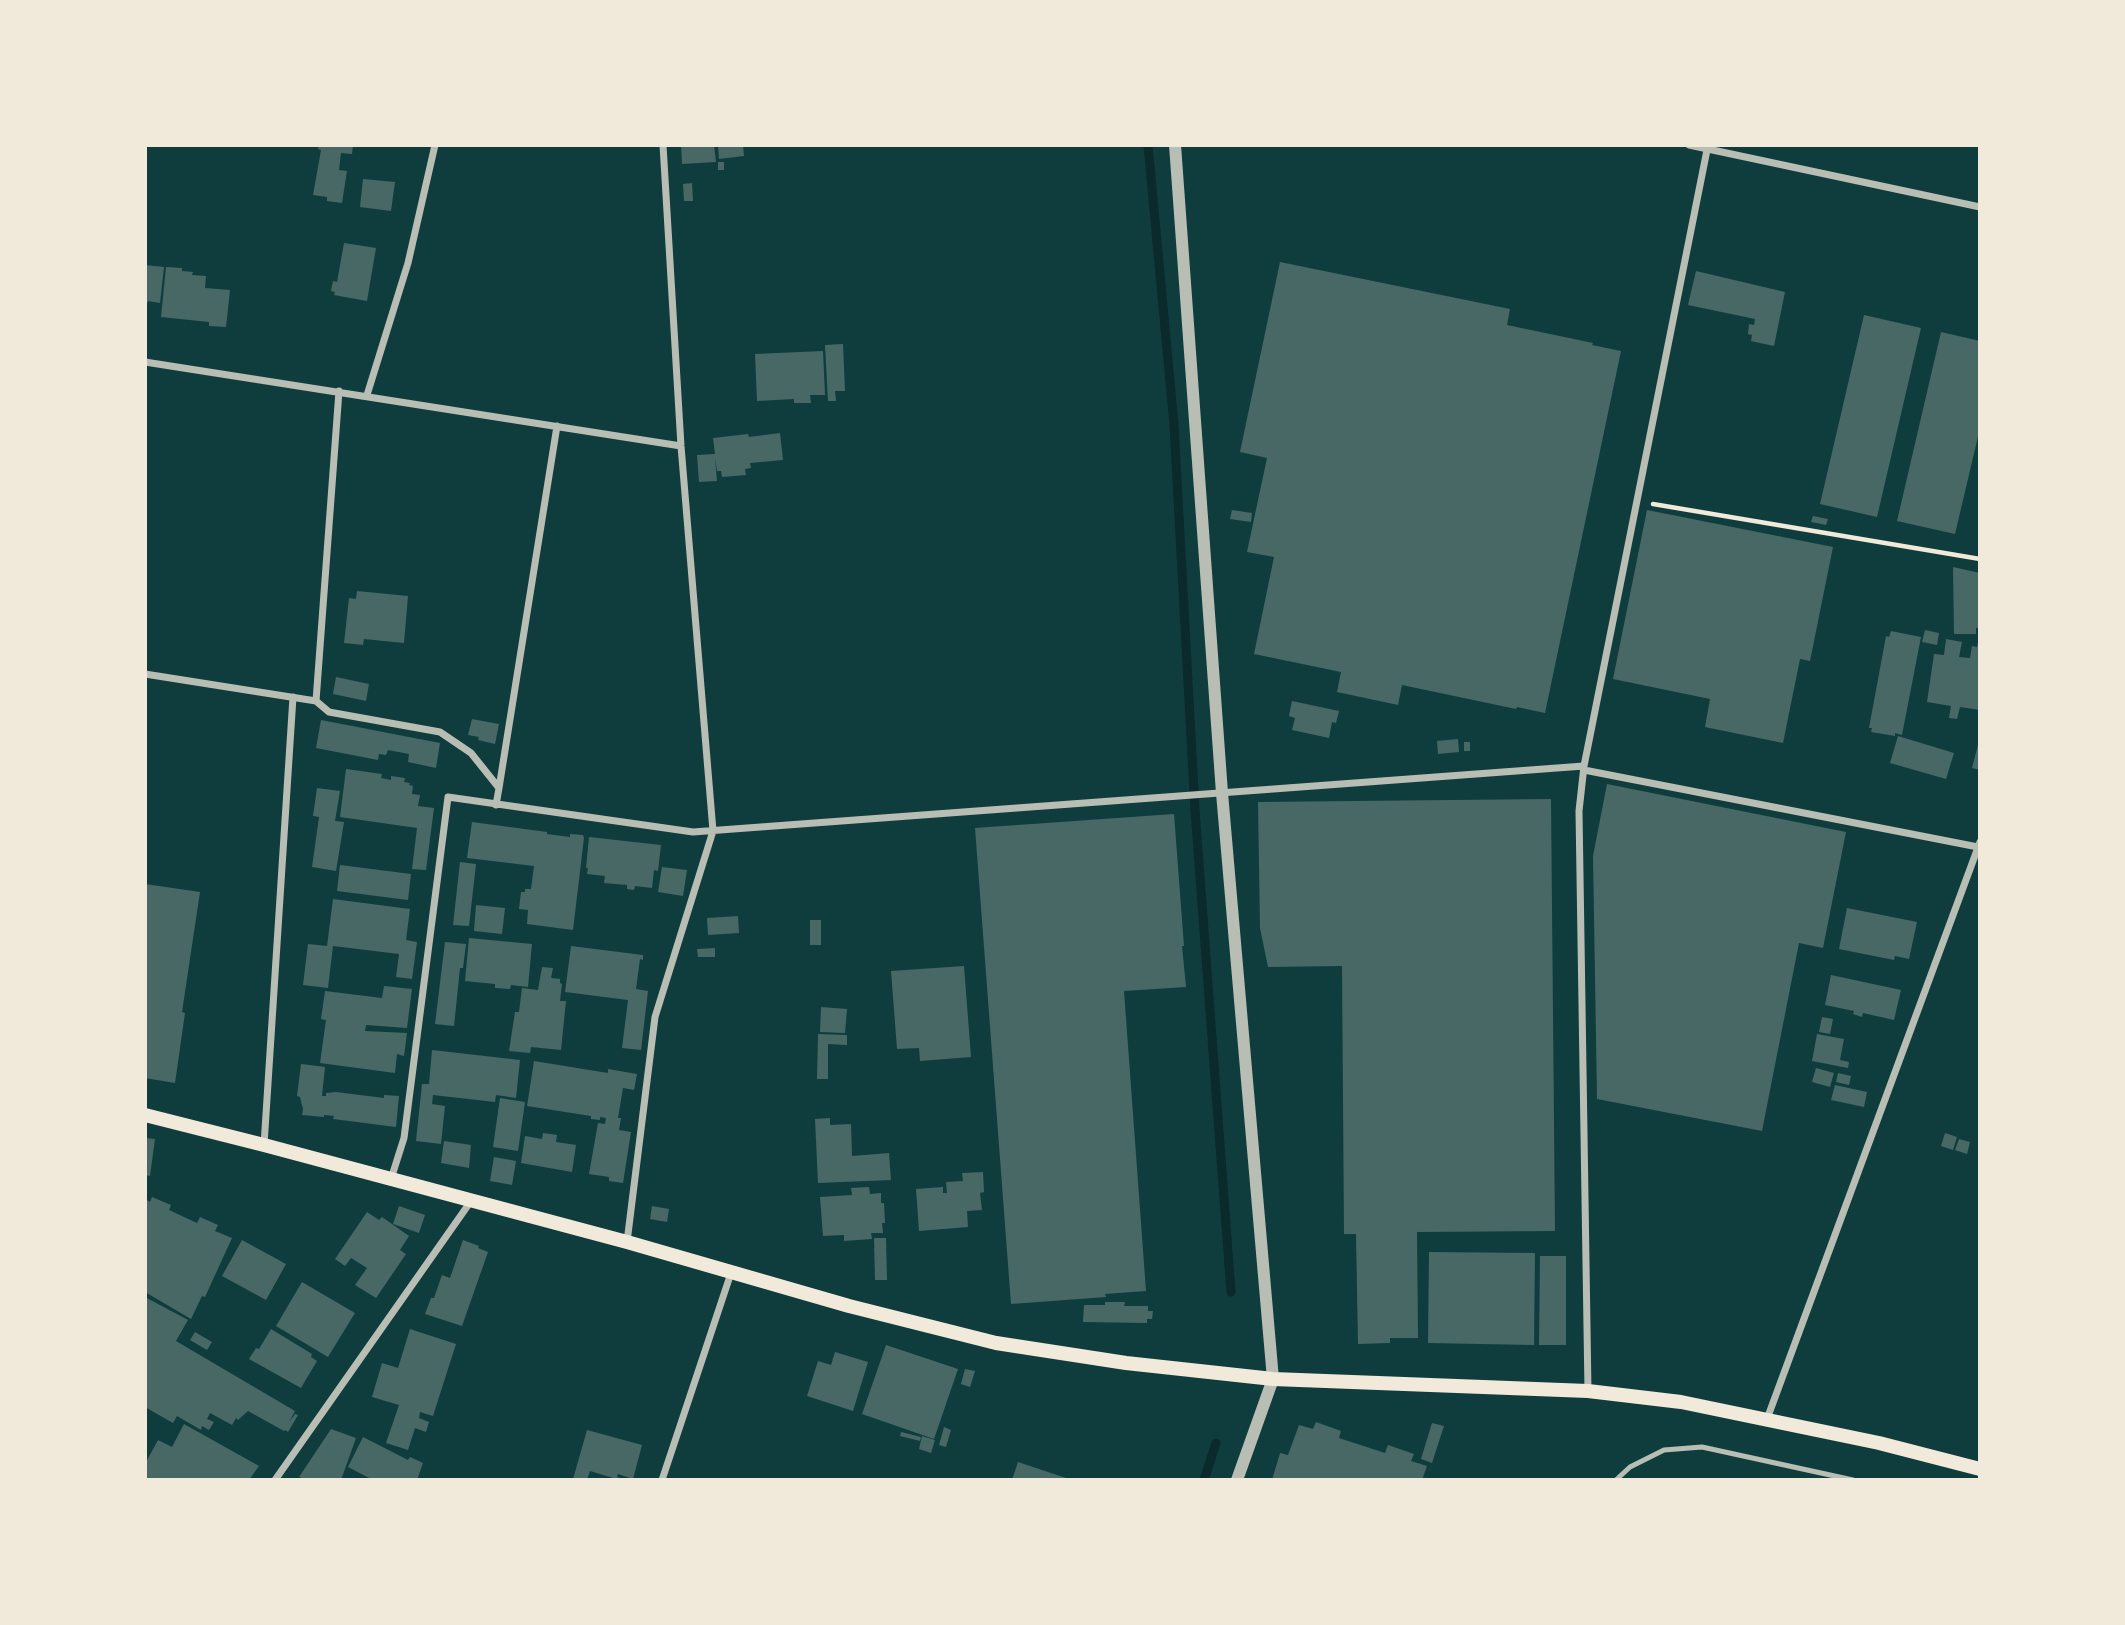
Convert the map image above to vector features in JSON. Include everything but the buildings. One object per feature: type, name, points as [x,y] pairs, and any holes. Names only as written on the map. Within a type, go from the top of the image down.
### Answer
[{"type":"main road","points":[[145,1115],[264,1144],[627,1242],[849,1306],[996,1343],[1126,1363],[1273,1378],[1588,1391],[1681,1402],[1880,1443],[1980,1469]]},
{"type":"street","points":[[367,395],[408,263],[435,145]]},
{"type":"street","points":[[627,1242],[655,1017],[713,831],[681,446],[663,145]]},
{"type":"street","points":[[1175,145],[1218,793],[1273,1378],[1237,1480]]},
{"type":"street","points":[[1689,145],[1980,207]]},
{"type":"street","points":[[1588,1391],[1579,811],[1584,768],[1708,147]]},
{"type":"street","points":[[145,362],[681,446]]},
{"type":"street","points":[[316,701],[339,391]]},
{"type":"street","points":[[496,805],[557,426]]},
{"type":"street","points":[[145,674],[316,701],[329,712],[440,732],[471,753],[499,788]]},
{"type":"street","points":[[264,1144],[293,697]]},
{"type":"street","points":[[391,1179],[404,1138],[448,797],[693,832],[1584,768],[1979,845],[1767,1419]]},
{"type":"street","points":[[275,1480],[471,1201]]},
{"type":"street","points":[[662,1480],[731,1273]]},
{"type":"lane","points":[[1616,1480],[1630,1467],[1664,1450],[1702,1447],[1853,1480]]},
{"type":"path","points":[[1636,501],[1980,559]]},
{"type":"waterway","points":[[1148,145],[1174,425],[1195,810],[1231,1292]]},
{"type":"waterway","points":[[1204,1480],[1216,1443]]}]
